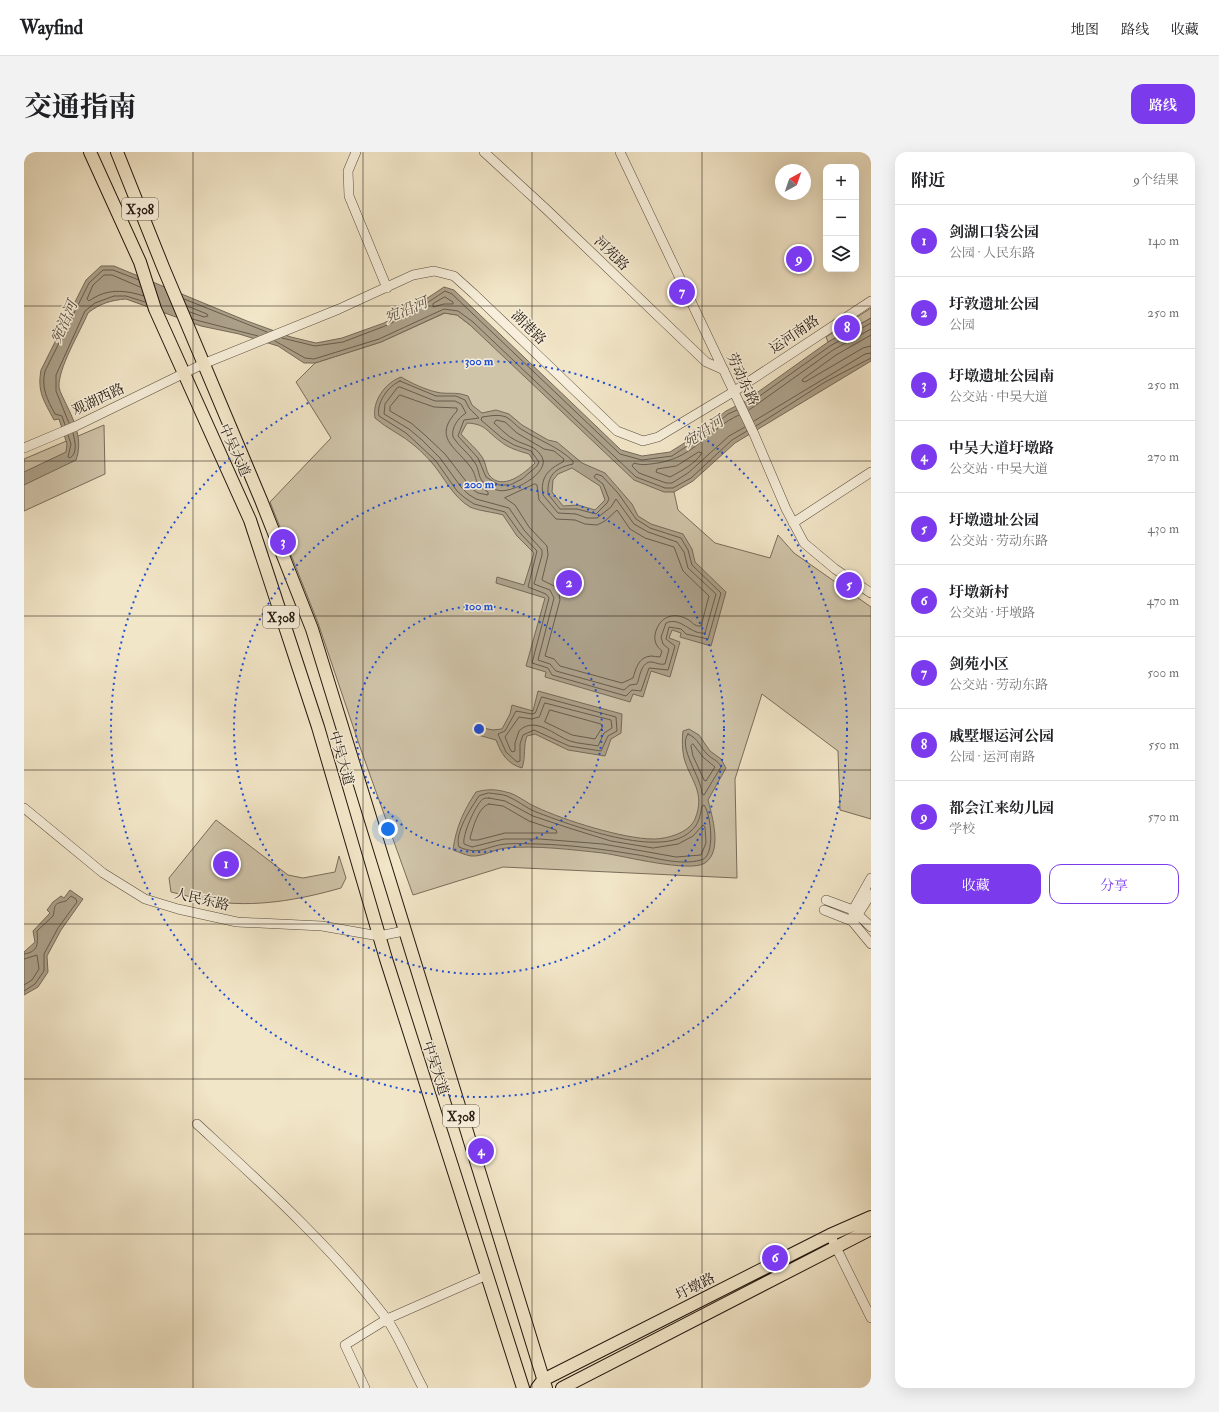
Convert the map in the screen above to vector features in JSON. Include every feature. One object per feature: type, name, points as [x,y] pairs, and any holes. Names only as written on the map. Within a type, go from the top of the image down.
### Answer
[{"type":"main road","name":"中吴大道","points":[[90,152],[140,262],[155,309],[250,520],[318,727],[379,936],[523,1388]]},
{"type":"main road","name":"中吴大道","points":[[117,152],[163,267],[261,500],[312,629],[542,1385]]},
{"type":"main road","name":"圩墩路","points":[[542,1385],[830,1235],[871,1217]]},
{"type":"main road","name":"圩墩路","points":[[562,1388],[871,1229]]},
{"type":"street","points":[[356,152],[348,171],[350,196],[386,288]]},
{"type":"street","name":"河苑路","points":[[484,152],[706,362],[724,370]]},
{"type":"street","name":"劳动东路","points":[[620,152],[724,370],[804,543],[835,569],[871,592]]},
{"type":"street","name":"湖港路","points":[[204,364],[289,330],[413,275],[434,271],[454,276],[617,431],[631,438],[643,441],[658,437],[733,392]]},
{"type":"street","name":"运河南路","points":[[733,392],[871,301]]},
{"type":"street","points":[[184,373],[204,364]]},
{"type":"street","name":"观湖西路","points":[[24,448],[62,430],[76,426],[184,373]]},
{"type":"street","points":[[794,523],[871,472]]},
{"type":"street","name":"人民东路","points":[[24,808],[103,873],[145,899],[178,909],[237,922],[322,926],[379,936],[404,931]]},
{"type":"street","points":[[855,915],[871,878]]},
{"type":"street","points":[[855,915],[871,894]]},
{"type":"street","points":[[826,900],[855,915],[871,927]]},
{"type":"street","points":[[824,910],[855,915]]},
{"type":"street","points":[[855,915],[871,944]]},
{"type":"street","points":[[197,1124],[250,1173],[325,1247],[387,1319],[423,1388]]},
{"type":"street","points":[[830,1235],[871,1318]]},
{"type":"street","points":[[365,1388],[345,1345],[387,1319],[487,1275]]},
{"type":"shaded area","points":[[871,308],[871,318],[828,342],[826,337]]},
{"type":"shaded area","points":[[445,313],[457,315],[470,325],[641,471],[673,466],[674,492],[678,510],[715,543],[770,558],[778,535],[794,553],[871,607],[871,819],[840,810],[838,751],[762,694],[735,779],[737,878],[503,867],[413,895],[360,747],[318,623],[270,502],[331,438],[296,382],[315,363],[381,342]]},
{"type":"shaded area","points":[[104,425],[105,474],[24,511],[24,459]]},
{"type":"shaded area","points":[[216,820],[288,875],[303,878],[335,872],[339,856],[346,878],[341,888],[276,902],[243,904],[227,903],[210,901],[171,892],[169,878]]},
{"type":"water","name":"宛沿河","points":[[101,266],[114,266],[247,321],[291,337],[316,343],[342,338],[384,323],[411,309],[444,287],[454,290],[621,450],[642,456],[670,452],[694,437],[726,411],[744,402],[828,342],[871,318],[871,361],[735,443],[693,481],[674,492],[664,492],[634,480],[470,325],[457,315],[444,313],[381,342],[315,363],[304,363],[278,346],[239,334],[201,326],[126,299],[110,301],[88,313],[70,350],[60,379],[59,387],[61,394],[77,432],[79,446],[76,460],[24,485],[24,472],[66,452],[67,444],[59,419],[54,420],[42,396],[40,384],[41,370],[86,280]]},
{"type":"water","points":[[401,377],[431,391],[468,396],[472,405],[482,413],[496,410],[509,414],[522,425],[548,440],[557,442],[582,463],[605,473],[632,504],[638,516],[651,524],[683,534],[692,549],[695,562],[726,592],[711,646],[680,637],[681,633],[672,630],[669,638],[680,642],[670,677],[651,671],[643,697],[633,694],[630,702],[545,677],[546,672],[526,666],[545,598],[496,583],[497,577],[524,585],[534,553],[517,536],[503,515],[470,507],[464,503],[453,492],[437,469],[422,452],[375,418],[376,405],[381,393],[395,380]],"holes":[[[467,423],[482,426],[506,446],[529,454],[535,463],[513,479],[500,482],[494,480],[489,475],[480,454],[461,434]],[[572,468],[600,486],[605,500],[595,510],[578,505],[563,506],[552,492],[553,480],[558,474]]]},
{"type":"water","points":[[538,691],[622,714],[621,733],[611,739],[605,756],[568,750],[535,734],[527,736],[522,768],[508,761],[496,740],[478,735],[483,728],[493,730],[502,729],[510,714],[512,705],[533,711]]},
{"type":"water","points":[[689,729],[699,735],[710,751],[721,759],[726,768],[708,800],[714,824],[715,842],[714,850],[710,858],[705,863],[697,866],[672,865],[603,853],[542,847],[506,848],[475,856],[469,856],[453,850],[458,826],[468,805],[476,792],[487,790],[498,790],[510,793],[548,812],[594,828],[626,836],[659,839],[683,831],[692,824],[695,819],[699,801],[696,787],[684,758],[683,751],[683,731]]},
{"type":"water","points":[[70,890],[83,899],[61,930],[47,956],[48,972],[38,987],[24,995],[24,952],[35,942],[33,931],[50,913],[47,910],[53,902],[61,896],[64,898]]},
{"type":"place","name":"都会江来幼儿园","points":[[799,259]]},
{"type":"place","name":"剑苑小区","points":[[682,292]]},
{"type":"place","name":"戚墅堰运河公园","points":[[847,328]]},
{"type":"place","name":"圩墩遗址公园南","points":[[283,542]]},
{"type":"place","name":"圩敦遗址公园","points":[[569,583]]},
{"type":"place","name":"圩墩遗址公园","points":[[849,585]]},
{"type":"place","name":"剑湖口袋公园","points":[[226,864]]},
{"type":"place","name":"中吴大道圩墩路","points":[[481,1151]]},
{"type":"place","name":"圩墩新村","points":[[775,1258]]}]
